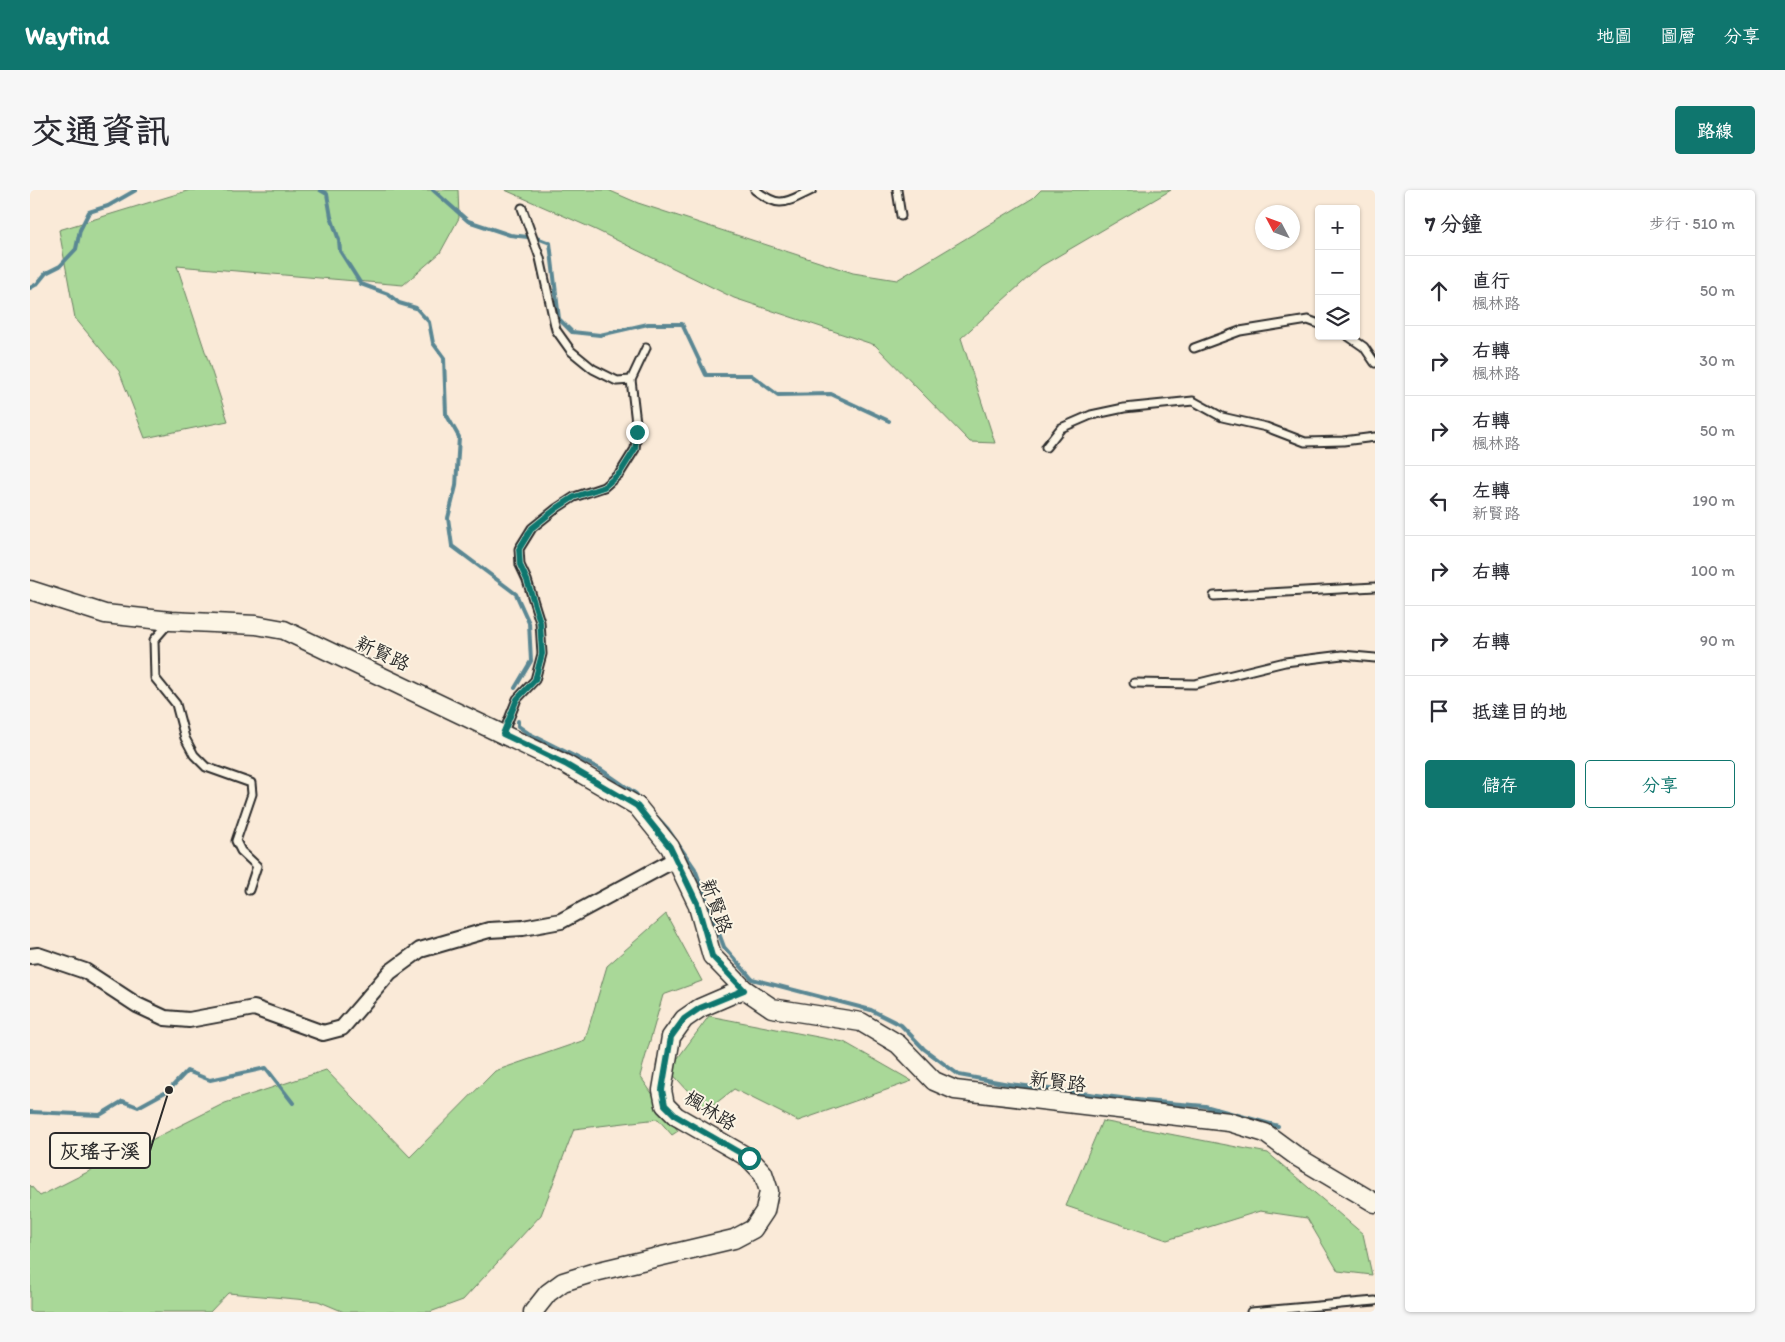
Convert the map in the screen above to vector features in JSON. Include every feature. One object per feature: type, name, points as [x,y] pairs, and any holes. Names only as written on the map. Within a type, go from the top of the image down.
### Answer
[{"type":"street","name":"新賢路","points":[[30,590],[105,614],[171,621],[256,625],[284,630],[565,764],[637,806],[670,847],[697,903],[712,956],[744,990],[772,1008],[860,1022],[898,1044],[934,1081],[955,1090],[1229,1122],[1265,1133],[1299,1158],[1375,1203]]},
{"type":"street","points":[[30,956],[38,955],[85,971],[137,1005],[165,1018],[189,1020],[254,1008],[322,1033],[342,1028],[390,972],[420,950],[489,930],[523,928],[561,921],[676,859]]},
{"type":"street","name":"楓林路","points":[[534,1312],[548,1293],[563,1282],[595,1272],[734,1239],[753,1228],[765,1211],[769,1191],[763,1173],[749,1158],[676,1116],[665,1105],[662,1090],[671,1037],[684,1019],[700,1008],[744,990]]},
{"type":"lane","points":[[755,190],[769,200],[783,203],[812,190]]},
{"type":"lane","points":[[897,190],[901,216]]},
{"type":"lane","points":[[522,208],[540,258],[556,330],[571,350],[593,369],[616,381],[631,380]]},
{"type":"lane","points":[[1194,348],[1240,330],[1308,320],[1315,323]]},
{"type":"lane","points":[[1354,340],[1364,347],[1375,363]]},
{"type":"lane","points":[[503,734],[517,699],[535,680],[542,654],[540,622],[527,580],[520,565],[519,549],[532,528],[557,508],[574,497],[604,487],[620,473],[635,449],[637,432],[631,380],[646,348]]},
{"type":"lane","points":[[1046,447],[1061,428],[1091,414],[1124,408],[1193,401],[1222,417],[1266,427],[1305,442],[1375,437]]},
{"type":"lane","points":[[1214,596],[1375,587]]},
{"type":"lane","points":[[171,621],[154,640],[155,678],[176,704],[185,738],[194,756],[206,767],[251,783],[252,794],[236,841],[242,851],[257,866],[249,890]]},
{"type":"lane","points":[[1134,683],[1195,684],[1285,662],[1342,655],[1375,658]]},
{"type":"lane","points":[[1251,1312],[1375,1301]]},
{"type":"green space","points":[[190,190],[458,190],[459,218],[440,253],[403,285],[177,266],[228,421],[145,438],[119,371],[75,318],[59,230]]},
{"type":"green space","points":[[505,190],[608,190],[638,203],[853,273],[897,280],[1033,198],[1041,190],[1171,190],[1041,266],[961,338],[995,443],[970,442],[875,345],[734,298],[596,230]]},
{"type":"green space","points":[[666,914],[702,981],[663,995],[640,1076],[678,1131],[672,1135],[658,1119],[574,1129],[541,1215],[463,1300],[430,1312],[344,1312],[318,1301],[228,1293],[210,1312],[30,1312],[30,1185],[40,1196],[225,1103],[326,1070],[410,1157],[495,1071],[585,1040],[607,966]]},
{"type":"green space","points":[[709,1016],[844,1042],[912,1081],[798,1121],[734,1089],[706,1111],[669,1070]]},
{"type":"green space","points":[[1102,1121],[1268,1153],[1363,1234],[1372,1275],[1338,1271],[1307,1218],[1260,1211],[1167,1240],[1066,1206]]},
{"type":"waterway","points":[[30,288],[37,284],[46,273],[60,266],[76,249],[80,230],[89,212],[108,206],[136,190]]},
{"type":"waterway","points":[[320,190],[327,194],[340,251],[361,284],[388,294],[399,303],[416,308],[429,322],[433,343],[444,358],[446,414],[459,437],[456,486],[448,518],[452,546],[516,594],[529,623],[531,661],[515,688]]},
{"type":"waterway","points":[[433,190],[468,221],[510,235],[537,238],[550,243],[559,319],[572,332],[600,335],[648,324],[682,324],[706,375],[751,375],[778,395],[831,394],[889,421]]},
{"type":"waterway","points":[[518,721],[518,726],[528,733],[600,769],[636,794],[640,799]]},
{"type":"waterway","points":[[657,817],[667,828],[695,869],[724,947],[752,979],[871,1010],[901,1025],[924,1049],[959,1075],[1009,1084],[1145,1101],[1205,1106],[1278,1126]]},
{"type":"waterway","points":[[30,1112],[100,1115],[123,1101],[138,1107],[169,1090],[187,1071],[210,1080],[266,1068],[293,1103]]},
{"type":"place","name":"灰瑤子溪","points":[[169,1090]]},
{"type":"route","points":[[637,432],[635,449],[620,473],[604,487],[574,497],[557,508],[532,528],[519,549],[520,565],[527,580],[540,622],[542,654],[535,680],[517,699],[503,734],[565,764],[637,806],[670,847],[697,903],[712,956],[744,990],[700,1008],[684,1019],[671,1037],[662,1090],[665,1105],[676,1116],[749,1158]]}]
